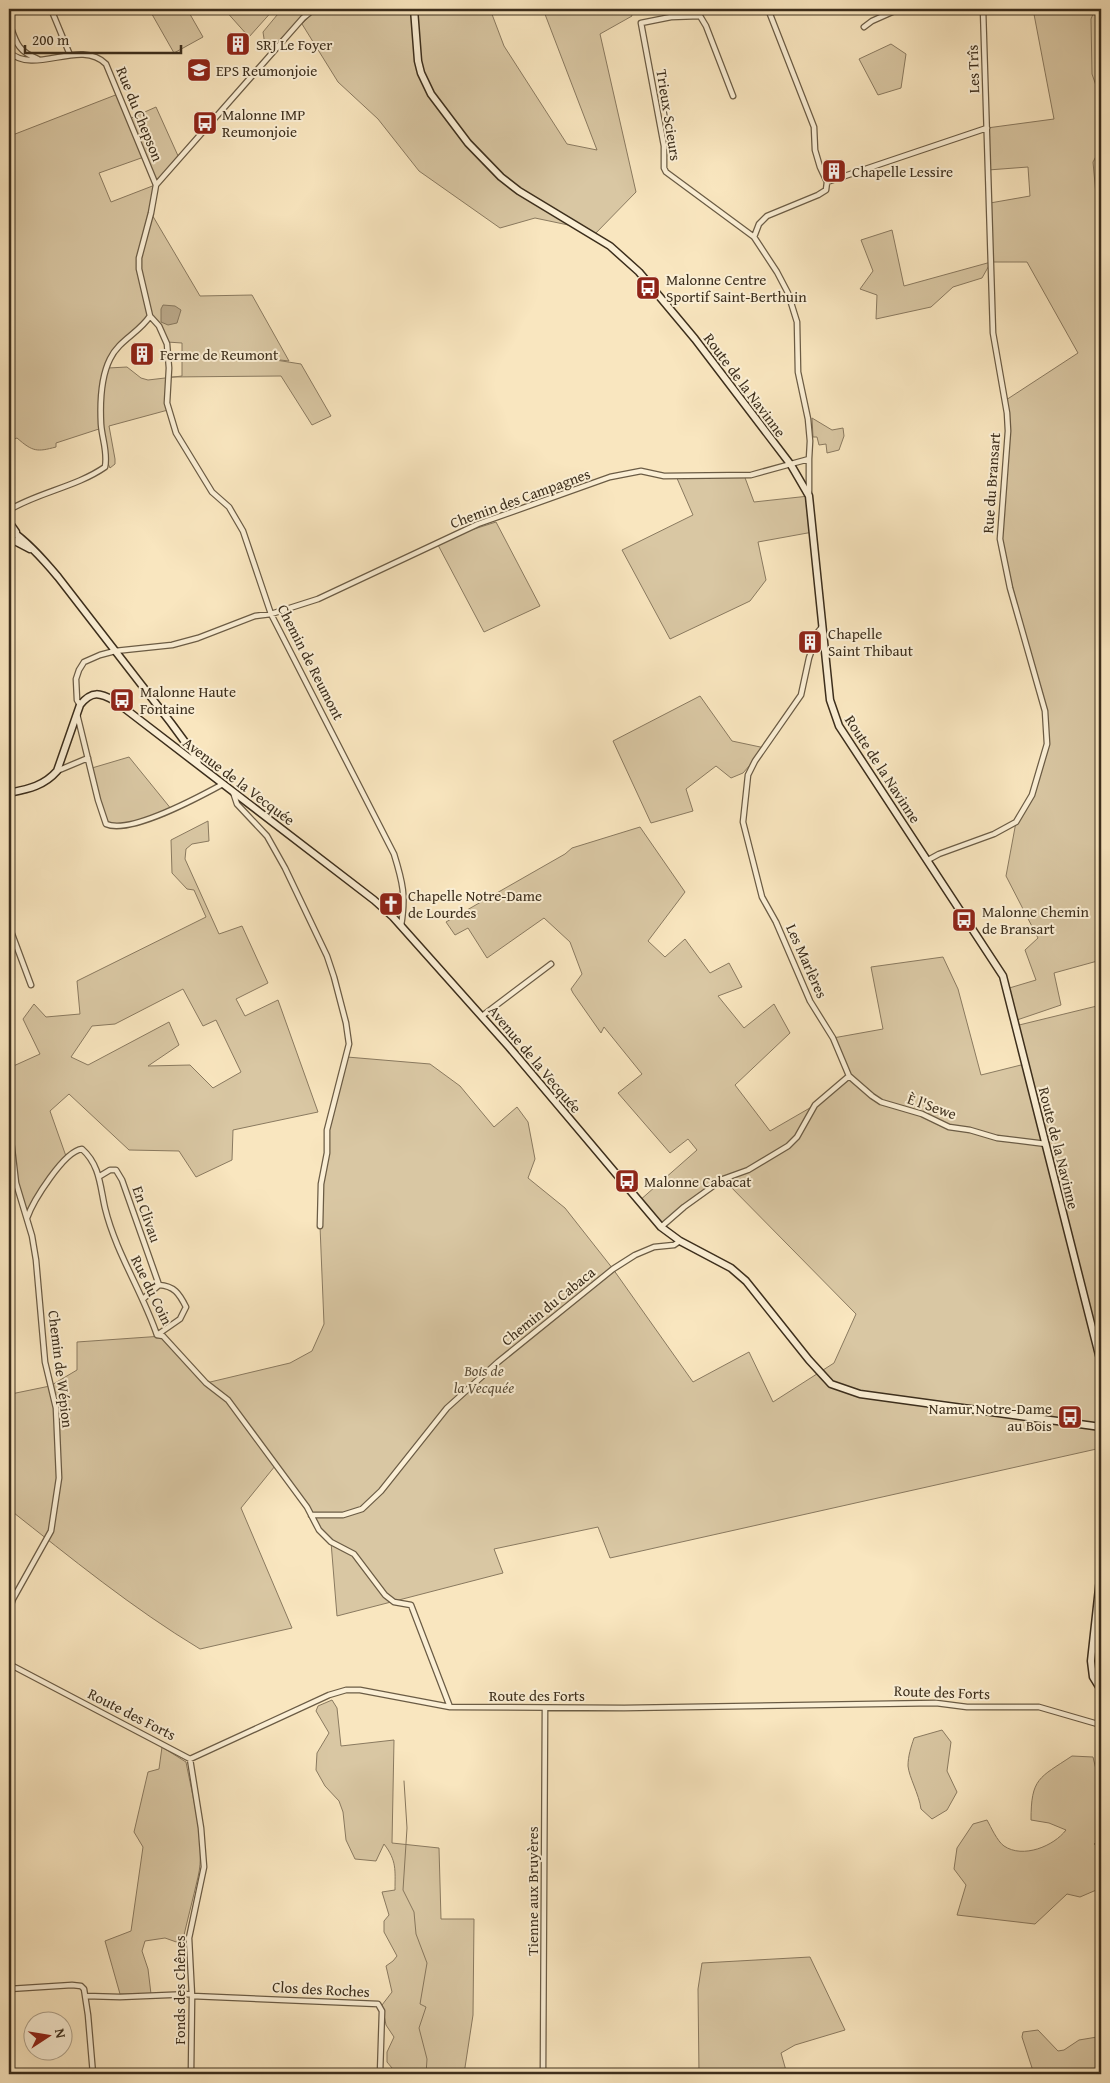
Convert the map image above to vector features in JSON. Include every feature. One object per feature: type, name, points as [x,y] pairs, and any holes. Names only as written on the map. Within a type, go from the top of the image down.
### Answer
[{"type":"street","points":[[51,9],[70,56]]},
{"type":"street","points":[[156,185],[303,18],[314,9]]},
{"type":"street","name":"Route de la Navinne","points":[[414,9],[421,73],[431,94],[468,143],[501,177],[519,191],[610,246],[639,272],[701,346],[790,465],[809,496],[830,700],[836,720],[1003,976],[1101,1363]]},
{"type":"street","points":[[671,17],[676,9]]},
{"type":"street","points":[[768,9],[814,127],[820,167],[827,182],[826,190],[818,195],[768,216],[759,224],[754,237],[778,272],[788,293],[797,322],[798,372],[808,419],[810,440],[809,496]]},
{"type":"street","points":[[864,27],[872,21],[899,9]]},
{"type":"street","name":"Les Trîs","points":[[983,9],[987,128]]},
{"type":"street","points":[[671,17],[700,16],[706,26],[733,96]]},
{"type":"street","name":"Trieux-Scieurs","points":[[671,17],[641,23],[664,146],[664,168],[666,172],[754,237]]},
{"type":"street","points":[[9,22],[18,46],[27,55],[40,59]]},
{"type":"street","name":"Rue du Chepson","points":[[9,52],[26,60],[70,56],[90,56],[101,59],[106,64],[156,185]]},
{"type":"street","points":[[827,182],[987,128]]},
{"type":"street","name":"Rue du Bransart","points":[[928,860],[939,854],[994,834],[1016,822],[1032,795],[1046,744],[1045,711],[1010,588],[1000,539],[1008,430],[1007,413],[993,333],[987,128]]},
{"type":"street","name":"Chemin de Reumont","points":[[156,185],[139,258],[139,269],[150,316],[159,326],[167,344],[169,368],[167,403],[176,432],[212,492],[229,507],[243,531],[271,614],[394,854],[403,880],[405,902],[401,926]]},
{"type":"street","points":[[9,510],[26,500],[104,467],[106,448],[101,424],[104,376],[111,358],[121,343],[141,328],[150,316]]},
{"type":"street","name":"Chemin des Campagnes","points":[[80,705],[77,700],[76,679],[84,662],[116,651],[172,645],[198,638],[255,616],[271,614],[318,599],[478,524],[610,477],[641,471],[664,476],[685,477],[751,475],[809,459]]},
{"type":"street","points":[[9,522],[20,537]]},
{"type":"street","points":[[9,530],[20,537],[41,556],[116,651],[196,757],[198,764]]},
{"type":"street","points":[[9,538],[41,556]]},
{"type":"street","name":"Les Marlères","points":[[822,627],[818,632],[809,658],[801,695],[755,761],[748,775],[743,822],[762,897],[776,922],[810,1001],[833,1038],[850,1076]]},
{"type":"street","name":"Avenue de la Vecquée","points":[[80,705],[86,697],[93,694],[103,694],[115,701],[374,900],[401,926],[482,1016],[661,1227],[680,1241],[731,1268],[746,1281],[831,1384],[844,1390],[877,1396],[1101,1427]]},
{"type":"street","points":[[58,771],[80,705]]},
{"type":"street","points":[[77,713],[105,823],[111,826],[130,824],[158,815],[194,800],[223,784]]},
{"type":"street","points":[[9,793],[39,785],[58,771],[88,758]]},
{"type":"street","points":[[233,791],[236,804],[266,836],[280,859],[326,956],[334,977],[346,1023],[349,1044],[327,1130],[327,1153],[321,1184],[320,1226]]},
{"type":"street","points":[[9,926],[31,985]]},
{"type":"street","points":[[482,1016],[551,964]]},
{"type":"street","points":[[661,1227],[684,1207],[723,1179],[748,1170],[788,1146],[797,1137],[815,1105],[850,1076]]},
{"type":"street","name":"È l'Sewe","points":[[850,1076],[881,1102],[922,1114],[949,1127],[981,1132],[997,1138],[1046,1144]]},
{"type":"street","name":"Chemin de Wépion","points":[[9,1123],[16,1183],[27,1218],[36,1260],[45,1362],[56,1408],[59,1478],[51,1531],[13,1599],[9,1611]]},
{"type":"street","name":"Rue du Coin","points":[[27,1218],[45,1186],[76,1150],[82,1149],[90,1156],[100,1176],[113,1239],[143,1299],[157,1335],[163,1336],[206,1383],[228,1400],[307,1507],[319,1530],[330,1542],[354,1554],[385,1595],[394,1602],[411,1606],[450,1707]]},
{"type":"street","name":"En Clivau","points":[[100,1176],[110,1170],[116,1170],[122,1180],[159,1285]]},
{"type":"street","name":"Chemin du Cabaca","points":[[311,1515],[343,1516],[362,1509],[381,1491],[447,1408],[498,1362],[613,1270],[635,1255],[645,1250],[674,1245],[680,1241]]},
{"type":"street","points":[[143,1299],[159,1285],[170,1286],[180,1294],[186,1307],[180,1319],[157,1335]]},
{"type":"street","points":[[1101,1570],[1091,1661],[1093,1677],[1101,1690]]},
{"type":"street","name":"Route des Forts","points":[[9,1664],[190,1759],[330,1695],[346,1690],[360,1690],[450,1707],[545,1708],[936,1702],[967,1707],[1039,1707],[1101,1724]]},
{"type":"street","name":"Tienne aux Bruyères","points":[[542,2074],[545,1708]]},
{"type":"street","name":"Fonds des Chênes","points":[[190,1759],[201,1828],[204,1867],[189,1938],[192,1995],[191,2074]]},
{"type":"street","points":[[9,1989],[77,1985],[84,1989],[94,2074]]},
{"type":"street","points":[[86,1996],[192,1995]]},
{"type":"street","name":"Clos des Roches","points":[[192,1995],[378,2004],[382,2011],[380,2074]]},
{"type":"green space","points":[[149,9],[187,9],[203,37],[174,53]]},
{"type":"green space","points":[[224,9],[274,9],[249,37]]},
{"type":"green space","points":[[282,9],[314,9],[266,52],[263,32]]},
{"type":"green space","points":[[317,9],[490,9],[504,46],[567,144],[597,150],[543,9],[630,9],[632,16],[600,34],[636,192],[593,236],[573,226],[535,218],[500,228],[419,171],[378,119],[338,82],[302,24]]},
{"type":"green space","points":[[1033,9],[1101,9],[1101,960],[1054,973],[1061,1005],[1014,1021],[1006,989],[1036,980],[1025,950],[1038,938],[1006,876],[1016,822],[1032,795],[1047,744],[1045,711],[1000,539],[1008,446],[1006,400],[1078,353],[1027,262],[991,262],[990,203],[1030,196],[1028,167],[988,170],[987,128],[1054,119]]},
{"type":"green space","points":[[891,44],[906,54],[901,88],[878,95],[859,59]]},
{"type":"green space","points":[[118,94],[129,119],[156,107],[179,158],[156,185],[151,213],[200,296],[252,295],[289,361],[263,358],[301,364],[331,416],[312,425],[281,376],[174,377],[182,376],[182,343],[167,342],[163,333],[150,316],[121,343],[108,368],[127,367],[141,378],[148,380],[170,377],[168,410],[109,426],[115,464],[110,468],[106,459],[102,428],[56,443],[56,447],[44,450],[35,450],[17,438],[9,441],[9,134],[10,136]],"holes":[[[144,157],[155,185],[111,202],[99,173]]]},
{"type":"green space","points":[[892,230],[904,286],[991,262],[982,278],[953,287],[931,307],[876,319],[877,295],[860,289],[873,271],[861,240]]},
{"type":"green space","points":[[812,418],[832,430],[843,428],[844,436],[839,450],[827,453],[826,444],[819,445],[817,437],[813,437]]},
{"type":"green space","points":[[744,475],[754,502],[809,496],[813,532],[758,542],[766,580],[750,601],[670,639],[622,550],[693,515],[676,476]]},
{"type":"green space","points":[[496,522],[540,606],[484,632],[438,545],[468,531]]},
{"type":"green space","points":[[700,696],[732,741],[765,748],[743,773],[731,778],[716,766],[686,789],[693,811],[651,823],[613,741]]},
{"type":"green space","points":[[129,757],[172,810],[121,826],[105,823],[92,768]]},
{"type":"green space","points":[[208,821],[209,841],[192,844],[186,849],[185,859],[219,934],[242,926],[268,983],[236,999],[245,1016],[278,1000],[318,1112],[233,1130],[232,1160],[196,1177],[179,1151],[129,1150],[69,1094],[50,1111],[67,1159],[45,1186],[27,1218],[14,1162],[9,1068],[40,1054],[23,1019],[34,1004],[46,1017],[80,1014],[77,981],[206,917],[194,890],[187,889],[172,873],[171,840]],"holes":[[[183,989],[203,1026],[216,1020],[241,1072],[213,1088],[190,1065],[148,1066],[179,1045],[169,1022],[88,1065],[71,1057],[92,1026],[115,1024]]]},
{"type":"green space","name":"Bois de la Vecquée","points":[[640,827],[685,892],[648,941],[665,957],[685,939],[710,973],[729,963],[742,987],[718,996],[744,1028],[774,1004],[790,1033],[735,1085],[770,1131],[815,1105],[849,1076],[833,1038],[883,1029],[871,967],[943,957],[958,989],[981,1075],[1025,1064],[1015,1026],[1101,1005],[1101,1448],[610,1558],[598,1527],[494,1549],[503,1573],[337,1616],[331,1542],[275,1466],[241,1508],[292,1628],[200,1649],[126,1600],[9,1509],[9,1385],[11,1394],[50,1386],[77,1370],[77,1342],[163,1336],[206,1383],[290,1363],[312,1351],[324,1324],[320,1226],[321,1184],[327,1153],[327,1130],[347,1057],[430,1064],[460,1086],[494,1127],[517,1107],[528,1122],[535,1159],[528,1178],[565,1208],[613,1269],[693,1382],[749,1352],[773,1402],[834,1363],[856,1314],[723,1179],[661,1227],[639,1201],[697,1150],[688,1139],[670,1153],[618,1093],[642,1074],[604,1027],[601,1033],[573,993],[571,989],[582,974],[570,942],[544,918],[487,958],[468,928],[455,935],[446,922],[565,854],[572,848]]},
{"type":"green space","points":[[332,1700],[337,1708],[341,1746],[394,1740],[392,1843],[439,1848],[441,1919],[474,1919],[473,2015],[464,2074],[397,2074],[387,2062],[387,2052],[394,2037],[386,2025],[382,2005],[392,1992],[386,1966],[397,1956],[384,1932],[384,1921],[389,1915],[382,1892],[395,1890],[394,1866],[384,1844],[376,1861],[355,1859],[346,1840],[343,1812],[339,1801],[325,1786],[316,1770],[317,1753],[329,1733],[316,1711],[318,1706]]},
{"type":"green space","points":[[942,1730],[951,1742],[947,1771],[957,1792],[947,1810],[932,1819],[921,1809],[908,1766],[914,1738]]},
{"type":"green space","points":[[162,1747],[186,1762],[199,1835],[200,1864],[198,1877],[182,1944],[165,1938],[145,1941],[142,1951],[148,1969],[151,1994],[120,1994],[105,1941],[131,1931],[143,1847],[134,1832],[148,1772],[159,1769]]},
{"type":"green space","points":[[1072,1756],[1093,1757],[1101,1790],[1101,1838],[1094,1844],[1101,1849],[1101,1888],[1080,1897],[1067,1894],[1035,1924],[957,1915],[966,1885],[954,1869],[957,1848],[973,1824],[987,1820],[999,1841],[1012,1850],[1029,1851],[1046,1846],[1054,1841],[1066,1830],[1049,1823],[1031,1820],[1033,1795],[1039,1780]]},
{"type":"green space","points":[[810,1957],[845,2030],[795,2045],[781,2053],[787,2074],[699,2074],[698,1989],[702,1963]]},
{"type":"green space","points":[[1038,2030],[1058,2051],[1064,2050],[1079,2040],[1097,2037],[1096,2074],[1034,2074],[1022,2037],[1023,2032]]},
{"type":"shaded area","points":[[163,305],[175,306],[181,310],[177,323],[168,325],[161,322],[161,309]]},
{"type":"waterway","points":[[1095,9],[1091,19],[1092,74],[1099,94],[1101,147],[1093,162],[1101,249]]},
{"type":"waterway","points":[[404,1781],[407,1828],[403,1890],[414,1912],[416,1934],[427,1963],[420,2004],[426,2007],[419,2028],[427,2059],[426,2074]]},
{"type":"place","name":"SRJ Le Foyer","points":[[238,44]]},
{"type":"place","name":"EPS Reumonjoie","points":[[199,70]]},
{"type":"place","name":"Malonne IMP Reumonjoie","points":[[205,123]]},
{"type":"place","name":"Chapelle Lessire","points":[[834,171]]},
{"type":"place","name":"Malonne Centre Sportif Saint-Berthuin","points":[[648,288]]},
{"type":"place","name":"Ferme de Reumont","points":[[142,354]]},
{"type":"place","name":"Chapelle Saint Thibaut","points":[[810,642]]},
{"type":"place","name":"Malonne Haute Fontaine","points":[[122,700]]},
{"type":"place","name":"Chapelle Notre-Dame de Lourdes","points":[[391,904]]},
{"type":"place","name":"Malonne Chemin de Bransart","points":[[964,920]]},
{"type":"place","name":"Malonne Cabacat","points":[[627,1181]]},
{"type":"place","name":"Namur Notre-Dame au Bois","points":[[1070,1417]]}]
